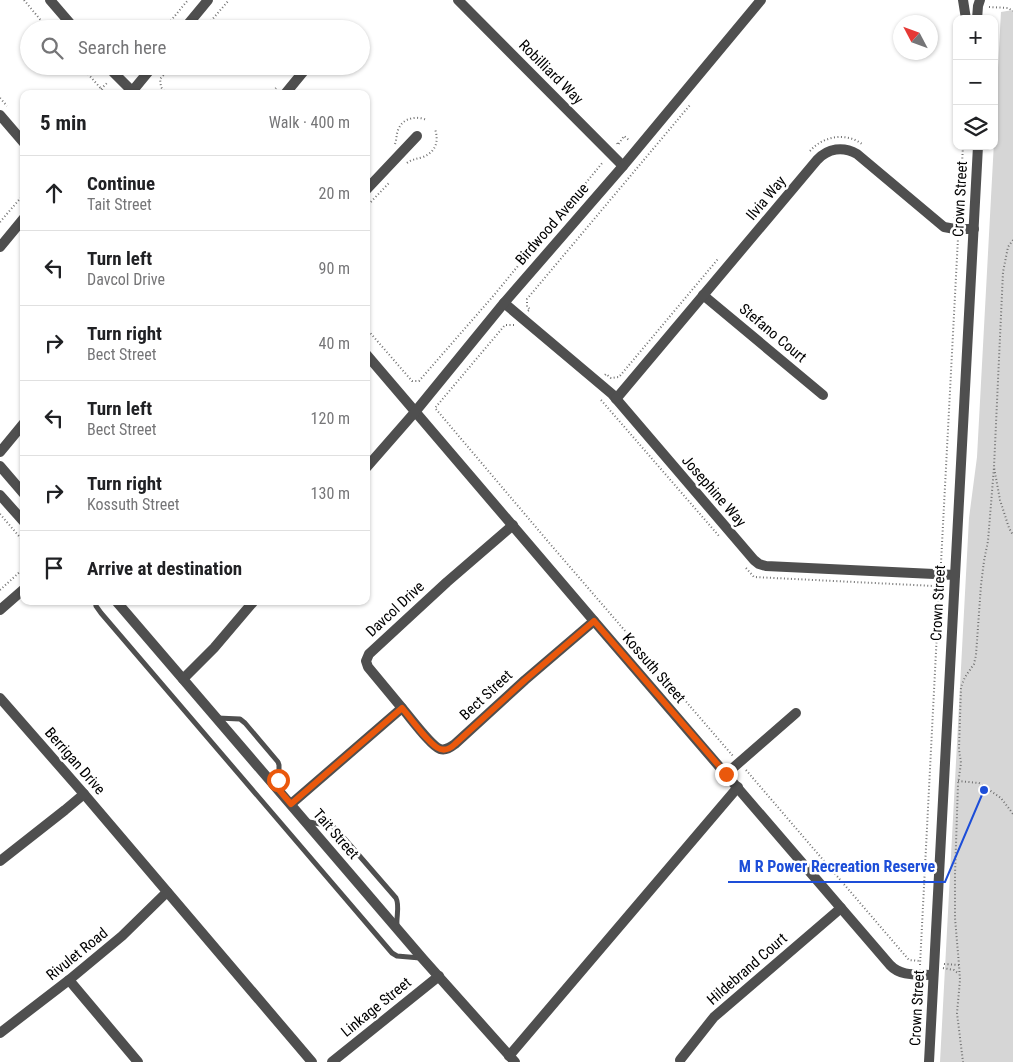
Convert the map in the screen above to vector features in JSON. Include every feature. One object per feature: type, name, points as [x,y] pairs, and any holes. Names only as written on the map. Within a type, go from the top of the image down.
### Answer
[{"type":"street","points":[[50,0],[67,20]]},
{"type":"street","points":[[191,20],[208,0]]},
{"type":"street","name":"Robilliard Way","points":[[458,0],[622,166]]},
{"type":"street","name":"Birdwood Avenue","points":[[370,463],[761,0]]},
{"type":"street","points":[[963,0],[965,15]]},
{"type":"street","points":[[977,15],[980,0]]},
{"type":"street","points":[[116,75],[132,90]]},
{"type":"street","points":[[135,90],[146,75]]},
{"type":"street","points":[[288,90],[301,75]]},
{"type":"street","points":[[0,115],[20,138]]},
{"type":"street","points":[[370,186],[417,136]]},
{"type":"street","name":"Ilvia Way","points":[[616,399],[825,153],[835,149],[848,150],[857,154],[940,225],[947,228],[974,229]]},
{"type":"street","name":"Crown Street","points":[[929,1062],[978,150]]},
{"type":"street","points":[[0,247],[20,223]]},
{"type":"street","name":"Stefano Court","points":[[703,295],[823,395]]},
{"type":"street","name":"Josephine Way","points":[[504,303],[599,382],[616,399],[759,564],[766,566],[954,576]]},
{"type":"street","name":"Kossuth Street","points":[[370,359],[895,970],[904,974],[919,974],[934,968]]},
{"type":"street","points":[[0,452],[20,428]]},
{"type":"street","points":[[0,466],[20,489]]},
{"type":"street","points":[[0,495],[20,518]]},
{"type":"street","name":"Davcol Drive","points":[[402,708],[370,670],[366,662],[368,656],[447,582],[513,526]]},
{"type":"street","points":[[0,610],[20,592]]},
{"type":"street","name":"Tait Street","points":[[119,605],[423,959],[512,1059]]},
{"type":"street","points":[[183,679],[214,648],[251,605]]},
{"type":"street","name":"Bect Street","points":[[402,708],[433,744],[440,749],[447,749],[594,621]]},
{"type":"street","name":"Berrigan Drive","points":[[0,698],[312,1062]]},
{"type":"street","points":[[291,804],[402,708]]},
{"type":"street","points":[[726,774],[796,714]]},
{"type":"street","points":[[512,1059],[738,788]]},
{"type":"street","points":[[0,861],[84,794]]},
{"type":"street","name":"Rivulet Road","points":[[0,1033],[122,936],[167,892]]},
{"type":"street","name":"Hildebrand Court","points":[[680,1060],[714,1017],[841,908]]},
{"type":"street","name":"Linkage Street","points":[[332,1062],[439,976]]},
{"type":"street","points":[[69,980],[138,1062]]},
{"type":"lane","points":[[96,605],[98,610],[392,953],[402,957],[423,959]]},
{"type":"lane","points":[[217,718],[242,720],[276,758],[279,765],[279,790]]},
{"type":"lane","points":[[306,822],[329,825],[335,828],[382,882],[398,902],[396,921],[398,929]]},
{"type":"path","points":[[24,0],[41,20]]},
{"type":"path","points":[[171,20],[188,0]]},
{"type":"path","points":[[212,20],[229,0]]},
{"type":"path","points":[[89,75],[102,90]]},
{"type":"path","points":[[162,90],[160,88],[160,80],[164,75]]},
{"type":"path","points":[[690,105],[527,299],[527,307],[530,309],[515,327],[513,325],[505,325],[435,408],[909,960],[920,961]]},
{"type":"path","points":[[393,147],[402,123],[415,117],[428,120]]},
{"type":"path","points":[[402,168],[410,161],[426,156],[434,149],[437,138],[435,129]]},
{"type":"path","points":[[370,333],[412,381],[419,380],[495,294],[624,136],[638,147]]},
{"type":"path","points":[[809,152],[824,140],[840,137],[857,141],[866,148]]},
{"type":"path","points":[[611,138],[618,144]]},
{"type":"path","points":[[936,589],[939,586],[940,575],[963,150]]},
{"type":"path","points":[[370,202],[390,181]]},
{"type":"path","points":[[0,222],[20,199]]},
{"type":"path","points":[[952,219],[959,216]]},
{"type":"path","points":[[963,1062],[957,1013],[960,975],[955,918],[958,781],[961,763],[959,749],[961,686],[974,664],[976,655],[981,585],[988,541],[994,467],[1003,272],[1008,247],[1013,240]]},
{"type":"path","points":[[599,382],[606,374],[611,378],[619,377],[720,257]]},
{"type":"path","points":[[606,405],[722,540]]},
{"type":"path","points":[[994,467],[1000,500],[1013,535]]},
{"type":"path","points":[[0,514],[20,537]]},
{"type":"path","points":[[741,562],[754,577],[934,586],[939,592],[919,974]]},
{"type":"path","points":[[0,590],[20,572]]},
{"type":"path","points":[[958,781],[979,783],[1001,798],[1013,814]]},
{"type":"path","points":[[934,968],[959,965]]},
{"type":"path","points":[[934,968],[954,970],[960,975]]},
{"type":"shaded area","points":[[1013,10],[1013,1062],[940,1062],[969,518],[977,457],[994,150],[998,150],[998,68],[1001,12]]},
{"type":"place","name":"M R Power Recreation Reserve","points":[[984,790]]},
{"type":"route","points":[[278,780],[279,790],[291,804],[402,708],[433,744],[440,749],[447,749],[594,621],[726,774]]}]
